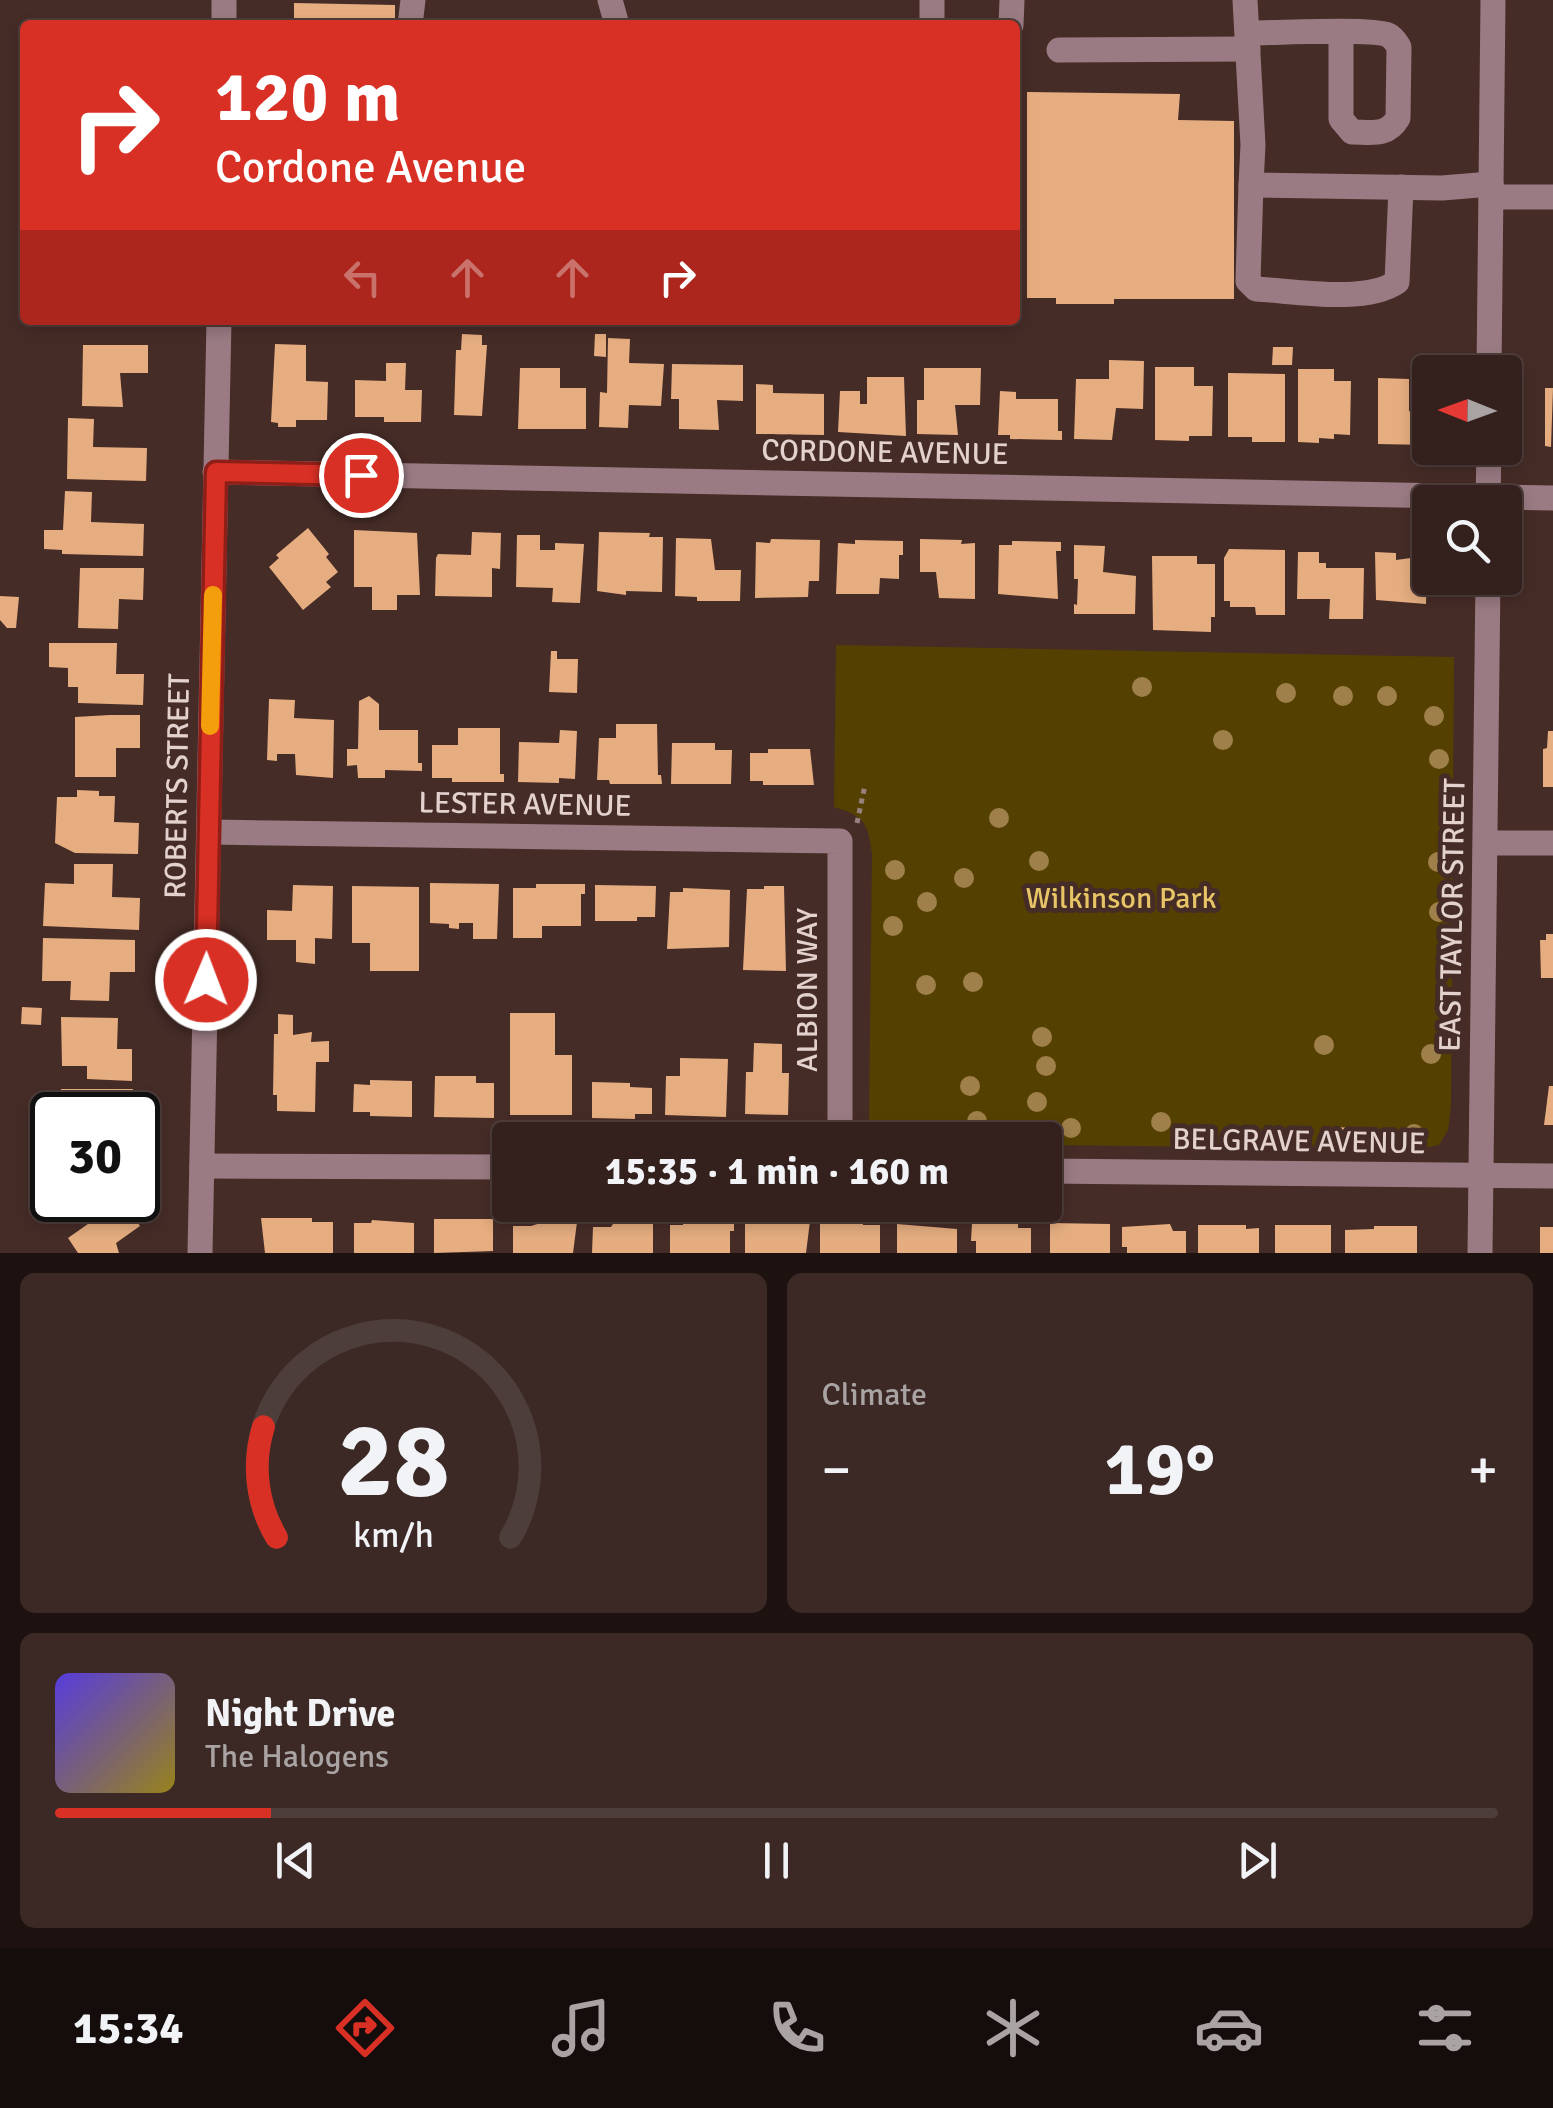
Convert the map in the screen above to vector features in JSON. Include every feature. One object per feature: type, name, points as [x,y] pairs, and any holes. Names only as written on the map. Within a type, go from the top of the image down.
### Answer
[{"type":"street","points":[[1245,0],[1252,185],[1248,281],[1256,290],[1359,294],[1385,290],[1397,282],[1401,187]]},
{"type":"street","points":[[1489,355],[1493,0]]},
{"type":"street","points":[[1058,50],[1342,34]]},
{"type":"street","points":[[1252,185],[1491,190],[1553,198]]},
{"type":"street","name":"ROBERTS STREET","points":[[200,1253],[218,325]]},
{"type":"street","name":"CORDONE AVENUE","points":[[216,472],[1412,498]]},
{"type":"street","name":"CORDONE AVENUE","points":[[1522,499],[1553,498]]},
{"type":"street","name":"EAST TAYLOR STREET","points":[[1480,1253],[1488,595]]},
{"type":"street","name":"LESTER AVENUE","points":[[210,832],[848,832]]},
{"type":"street","name":"ALBION WAY","points":[[840,1122],[848,832]]},
{"type":"street","points":[[1486,843],[1553,844]]},
{"type":"street","points":[[202,1166],[492,1167]]},
{"type":"street","name":"BELGRAVE AVENUE","points":[[1062,1170],[1553,1176]]},
{"type":"path","points":[[848,832],[865,785]]},
{"type":"green space","name":"Wilkinson Park","points":[[836,645],[1454,657],[1448,1130],[1439,1145],[1420,1149],[1062,1145],[1062,1122],[869,1122],[872,854],[863,822],[834,807]]},
{"type":"building","points":[[294,3],[395,5],[395,20],[294,20]]},
{"type":"building","points":[[1027,92],[1180,94],[1178,120],[1234,121],[1234,299],[1114,299],[1114,304],[1056,304],[1056,298],[1027,298]]},
{"type":"building","points":[[462,334],[482,335],[482,345],[487,345],[482,416],[454,415],[456,350],[461,350]]},
{"type":"building","points":[[595,334],[606,334],[606,357],[594,356]]},
{"type":"building","points":[[608,338],[630,339],[629,363],[664,364],[661,406],[629,405],[628,428],[599,427],[600,392],[607,393]]},
{"type":"building","points":[[275,344],[306,345],[306,381],[328,382],[327,420],[296,420],[296,427],[278,427],[278,423],[271,422]]},
{"type":"building","points":[[83,345],[148,345],[148,373],[120,373],[123,407],[82,406]]},
{"type":"building","points":[[1273,347],[1293,347],[1292,365],[1272,365]]},
{"type":"building","points":[[1109,360],[1144,361],[1143,409],[1116,408],[1112,440],[1074,439],[1076,379],[1109,379]]},
{"type":"building","points":[[386,363],[406,363],[405,390],[422,390],[421,422],[355,417],[355,380],[386,381]]},
{"type":"building","points":[[672,364],[743,365],[743,401],[717,400],[719,430],[679,429],[679,399],[671,399]]},
{"type":"building","points":[[1155,367],[1194,367],[1194,386],[1213,386],[1212,436],[1189,436],[1189,441],[1155,440]]},
{"type":"building","points":[[520,368],[560,368],[560,388],[586,388],[586,429],[518,429]]},
{"type":"building","points":[[924,368],[981,368],[980,405],[955,405],[958,435],[917,434],[917,400],[924,400]]},
{"type":"building","points":[[1298,369],[1334,369],[1334,381],[1351,381],[1350,435],[1334,434],[1334,439],[1319,438],[1319,443],[1298,442]]},
{"type":"building","points":[[1228,373],[1285,374],[1285,442],[1228,437]]},
{"type":"building","points":[[867,377],[904,377],[906,436],[838,432],[840,391],[860,391],[860,404],[867,404]]},
{"type":"building","points":[[1378,378],[1409,379],[1412,445],[1378,444]]},
{"type":"building","points":[[756,384],[773,385],[773,393],[824,394],[824,435],[756,434]]},
{"type":"building","points":[[1545,388],[1553,388],[1551,447],[1545,446]]},
{"type":"building","points":[[1000,391],[1016,392],[1016,399],[1058,399],[1058,431],[1062,431],[1062,440],[1010,439],[1010,435],[998,435]]},
{"type":"building","points":[[68,418],[94,419],[93,447],[147,448],[146,481],[67,479]]},
{"type":"building","points":[[65,491],[92,492],[91,522],[144,524],[143,556],[62,554],[62,550],[44,549],[44,530],[63,530]]},
{"type":"building","points":[[308,528],[338,572],[326,582],[331,587],[303,610],[269,567],[279,558],[276,555]]},
{"type":"building","points":[[354,530],[417,533],[420,595],[397,595],[397,610],[372,610],[372,587],[354,587]]},
{"type":"building","points":[[472,532],[501,533],[500,569],[492,568],[492,597],[435,596],[438,554],[471,555]]},
{"type":"building","points":[[599,532],[663,537],[662,592],[626,591],[626,595],[597,591]]},
{"type":"building","points":[[517,535],[540,535],[540,550],[555,550],[555,543],[584,544],[580,603],[552,602],[553,588],[516,587]]},
{"type":"building","points":[[676,538],[711,539],[715,570],[741,570],[740,601],[697,601],[697,597],[675,596]]},
{"type":"building","points":[[771,539],[820,540],[819,581],[809,581],[808,597],[755,598],[756,542],[770,543]]},
{"type":"building","points":[[920,539],[975,543],[975,599],[939,598],[936,572],[920,572]]},
{"type":"building","points":[[855,540],[903,541],[899,579],[880,578],[879,594],[836,594],[838,543],[855,544]]},
{"type":"building","points":[[1012,541],[1061,542],[1061,551],[1056,551],[1058,599],[998,594],[999,545],[1012,545]]},
{"type":"building","points":[[1074,545],[1105,546],[1103,572],[1136,576],[1135,614],[1074,614],[1078,579],[1074,579]]},
{"type":"building","points":[[1229,549],[1285,550],[1285,615],[1256,615],[1255,607],[1230,607],[1230,601],[1224,601],[1224,558]]},
{"type":"building","points":[[1298,552],[1319,552],[1319,563],[1326,563],[1326,568],[1364,568],[1363,619],[1329,619],[1330,599],[1297,599]]},
{"type":"building","points":[[1375,552],[1396,553],[1396,560],[1411,558],[1412,595],[1426,595],[1426,604],[1376,600]]},
{"type":"building","points":[[1152,556],[1197,556],[1197,564],[1215,564],[1215,617],[1211,617],[1211,632],[1153,630]]},
{"type":"building","points":[[80,568],[144,568],[143,600],[119,599],[118,629],[78,628]]},
{"type":"building","points":[[0,596],[19,597],[16,628],[7,628],[0,620]]},
{"type":"building","points":[[49,643],[117,643],[116,674],[144,674],[143,705],[78,703],[78,687],[68,687],[68,668],[49,667]]},
{"type":"building","points":[[551,651],[557,651],[557,659],[578,659],[577,693],[549,692]]},
{"type":"building","points":[[369,696],[379,704],[379,730],[418,730],[418,763],[422,763],[422,771],[385,770],[385,778],[358,778],[357,765],[347,766],[347,749],[358,749],[359,701]]},
{"type":"building","points":[[269,699],[295,700],[294,718],[334,720],[333,778],[296,775],[295,754],[277,754],[277,761],[267,760]]},
{"type":"building","points":[[140,715],[140,748],[116,748],[116,777],[75,777],[75,717]]},
{"type":"building","points":[[616,724],[657,724],[658,775],[662,784],[610,784],[609,780],[597,780],[599,738],[616,738]]},
{"type":"building","points":[[458,728],[500,728],[500,774],[504,774],[504,782],[432,778],[432,745],[458,745]]},
{"type":"building","points":[[560,730],[577,731],[575,779],[559,778],[559,783],[518,782],[519,742],[559,743]]},
{"type":"building","points":[[1548,731],[1553,731],[1553,787],[1543,787],[1543,749],[1547,748]]},
{"type":"building","points":[[672,743],[715,743],[715,750],[732,750],[731,784],[671,784]]},
{"type":"building","points":[[768,749],[810,749],[814,785],[763,785],[763,781],[750,781],[750,753],[768,753]]},
{"type":"building","points":[[77,790],[115,796],[114,822],[139,823],[138,854],[75,853],[55,843],[57,797],[77,797]]},
{"type":"building","points":[[74,864],[113,864],[112,897],[140,898],[139,930],[43,926],[45,883],[74,884]]},
{"type":"building","points":[[430,883],[499,884],[497,939],[473,939],[473,923],[459,923],[459,929],[430,923]]},
{"type":"building","points":[[536,884],[585,884],[585,894],[581,894],[581,926],[542,926],[542,938],[513,938],[513,888],[536,888]]},
{"type":"building","points":[[293,885],[333,886],[332,939],[315,938],[315,964],[296,962],[296,940],[267,940],[267,910],[292,911]]},
{"type":"building","points":[[595,885],[656,886],[655,917],[595,921]]},
{"type":"building","points":[[352,886],[419,887],[419,971],[370,971],[370,943],[352,943]]},
{"type":"building","points":[[784,886],[786,971],[743,970],[747,889]]},
{"type":"building","points":[[683,888],[730,890],[729,947],[667,949],[670,892],[683,892]]},
{"type":"building","points":[[1546,934],[1553,934],[1553,978],[1541,978],[1540,940],[1546,940]]},
{"type":"building","points":[[43,938],[135,940],[135,972],[110,972],[109,1001],[70,1000],[71,981],[42,981]]},
{"type":"building","points":[[22,1007],[42,1008],[41,1025],[21,1024]]},
{"type":"building","points":[[510,1013],[555,1013],[555,1055],[572,1055],[572,1115],[510,1115]]},
{"type":"building","points":[[278,1014],[293,1015],[293,1035],[312,1032],[311,1042],[329,1041],[329,1062],[316,1062],[315,1112],[277,1111],[277,1095],[273,1095]]},
{"type":"building","points":[[61,1017],[118,1018],[117,1049],[132,1049],[132,1081],[87,1079],[87,1066],[62,1066]]},
{"type":"building","points":[[754,1043],[782,1044],[782,1073],[789,1073],[788,1115],[745,1114],[746,1072],[753,1072]]},
{"type":"building","points":[[680,1058],[728,1059],[726,1117],[665,1115],[666,1076],[680,1076]]},
{"type":"building","points":[[435,1076],[476,1076],[476,1083],[494,1083],[494,1118],[434,1117]]},
{"type":"building","points":[[370,1080],[412,1081],[412,1117],[353,1112],[354,1084],[370,1085]]},
{"type":"building","points":[[592,1082],[652,1088],[652,1114],[635,1114],[635,1119],[592,1118]]},
{"type":"building","points":[[1549,1086],[1553,1086],[1553,1125],[1544,1125]]},
{"type":"building","points":[[61,1089],[133,1089],[133,1092]]},
{"type":"building","points":[[1328,1127],[1363,1128],[1363,1144],[1327,1143]]},
{"type":"building","points":[[261,1218],[333,1222],[333,1253],[265,1253]]},
{"type":"building","points":[[434,1219],[492,1219],[493,1251],[434,1253]]},
{"type":"building","points":[[91,1222],[137,1222],[140,1226],[116,1243],[119,1253],[78,1253],[68,1238]]},
{"type":"building","points":[[577,1222],[573,1253],[513,1253],[513,1226]]},
{"type":"building","points":[[614,1222],[653,1223],[653,1253],[592,1253],[593,1227],[611,1227]]},
{"type":"building","points":[[734,1222],[730,1253],[670,1253],[670,1225]]},
{"type":"building","points":[[745,1222],[810,1222],[806,1253],[745,1253]]},
{"type":"building","points":[[820,1222],[880,1225],[880,1253],[820,1253]]},
{"type":"building","points":[[354,1223],[414,1223],[414,1253],[354,1253]]},
{"type":"building","points":[[972,1223],[1018,1223],[1018,1228],[1031,1228],[1031,1253],[976,1253],[976,1241],[971,1241]]},
{"type":"building","points":[[1050,1223],[1110,1224],[1110,1253],[1050,1253]]},
{"type":"building","points":[[897,1224],[957,1229],[957,1253],[897,1253]]},
{"type":"building","points":[[1170,1224],[1173,1231],[1186,1231],[1186,1253],[1127,1253],[1127,1247],[1122,1247],[1122,1227]]},
{"type":"building","points":[[1198,1225],[1259,1228],[1259,1253],[1198,1253]]},
{"type":"building","points":[[1275,1225],[1331,1225],[1331,1253],[1275,1253]]},
{"type":"building","points":[[1417,1226],[1417,1253],[1345,1253],[1345,1230]]},
{"type":"building","points":[[1540,1227],[1553,1227],[1553,1253],[1540,1253]]},
{"type":"slow traffic","points":[[210,726],[213,595]]},
{"type":"route","points":[[206,980],[216,472],[361,475]]}]
